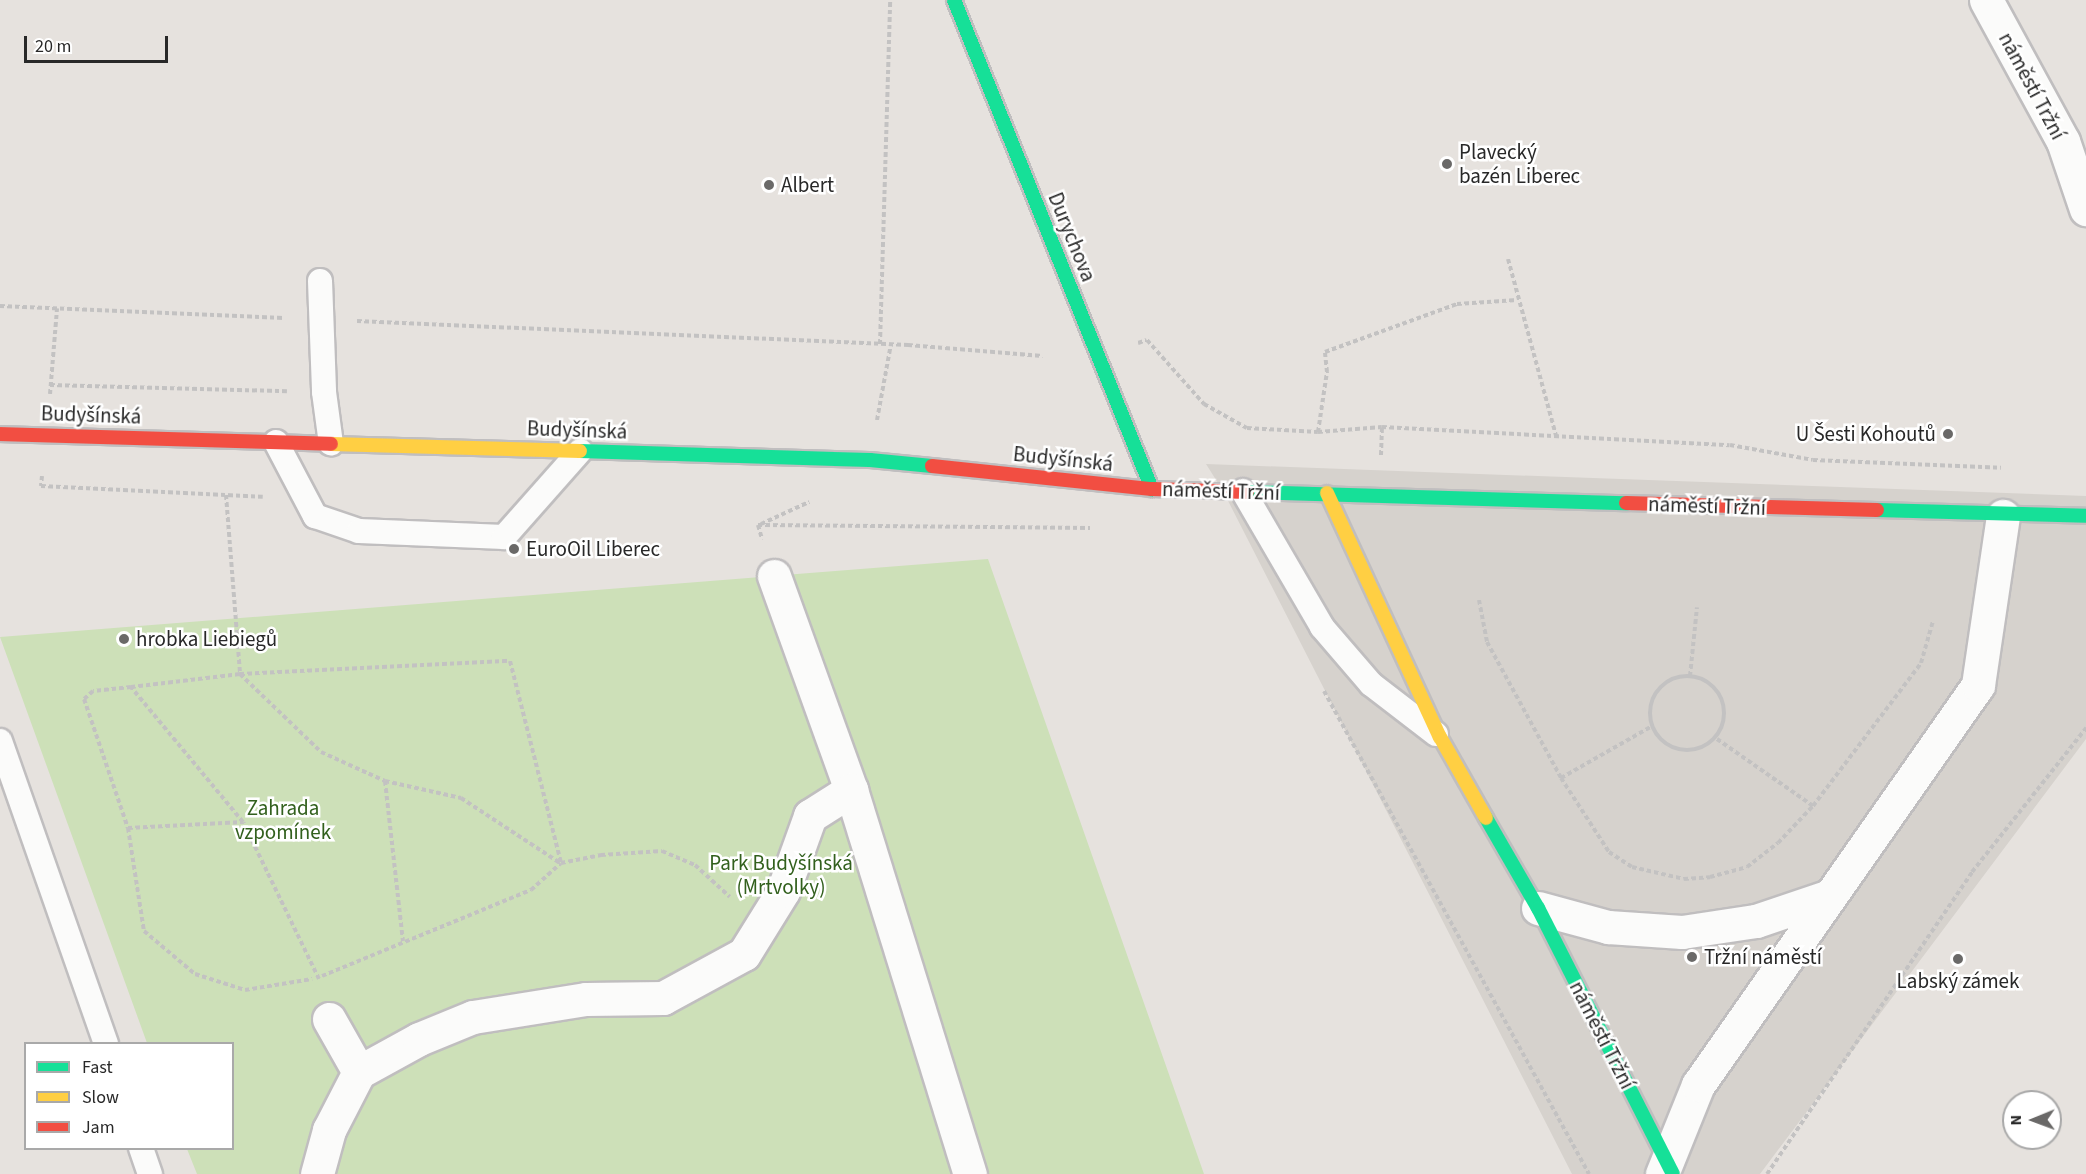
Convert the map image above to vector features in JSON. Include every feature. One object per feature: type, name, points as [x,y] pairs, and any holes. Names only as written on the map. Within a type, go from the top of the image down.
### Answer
[{"type":"street","name":"Durychova","points":[[954,0],[1152,489]]},
{"type":"street","name":"náměstí Tržní","points":[[1986,0],[2063,141],[2086,209]]},
{"type":"street","name":"Budyšínská","points":[[0,434],[870,460],[1152,489]]},
{"type":"street","name":"náměstí Tržní","points":[[1152,489],[2004,516],[2086,516]]},
{"type":"street","name":"náměstí Tržní","points":[[1327,493],[1440,737],[1538,908],[1667,1170]]},
{"type":"street","points":[[1667,1170],[1698,1085],[1827,897],[1978,685],[2004,516]]},
{"type":"street","points":[[774,576],[851,790],[970,1174]]},
{"type":"street","points":[[317,1174],[329,1131],[359,1072],[419,1040],[473,1017],[586,999],[663,998],[744,954],[783,891],[810,816],[851,790]]},
{"type":"street","points":[[1538,908],[1608,927],[1682,932],[1756,921],[1827,897]]},
{"type":"street","points":[[328,1019],[359,1072]]},
{"type":"lane","points":[[320,281],[324,392],[330,444]]},
{"type":"lane","points":[[276,442],[315,516],[358,531],[504,537],[580,451]]},
{"type":"lane","points":[[1243,491],[1322,627],[1371,684],[1440,737]]},
{"type":"lane","points":[[0,741],[105,1042]]},
{"type":"lane","points":[[141,1150],[150,1174]]},
{"type":"path","points":[[880,344],[890,0]]},
{"type":"path","points":[[1508,259],[1517,300],[1556,436]]},
{"type":"path","points":[[1318,432],[1328,372],[1325,352],[1457,304],[1517,300]]},
{"type":"path","points":[[0,306],[891,344],[1043,356]]},
{"type":"path","points":[[1138,343],[1147,340],[1204,404],[1247,428],[1318,432],[1382,427],[1730,445],[1813,460],[2003,468]]},
{"type":"path","points":[[870,460],[891,344]]},
{"type":"path","points":[[51,385],[324,392]]},
{"type":"path","points":[[1381,458],[1382,427]]},
{"type":"path","points":[[41,486],[265,498]]},
{"type":"path","points":[[226,495],[240,675],[321,752],[385,781],[461,798],[561,863]]},
{"type":"path","points":[[812,501],[758,525],[1093,528]]},
{"type":"path","points":[[1479,600],[1487,642],[1561,778],[1609,852],[1632,867],[1675,878],[1710,877],[1747,867],[1778,843],[1813,806],[1921,663],[1933,621]]},
{"type":"path","points":[[1690,676],[1697,607]]},
{"type":"path","points":[[561,863],[510,661],[240,675],[93,691],[84,699],[128,828],[144,931],[195,974],[245,990],[319,978],[403,940],[531,890],[561,863],[601,855],[662,851],[695,865],[714,886],[765,921]]},
{"type":"path","points":[[1690,676],[1711,684],[1723,704],[1725,715],[1717,739],[1698,749],[1676,748],[1658,736],[1652,726],[1649,713],[1657,690],[1677,677],[1690,676]]},
{"type":"path","points":[[1320,683],[1589,1174]]},
{"type":"path","points":[[131,687],[243,822],[319,978]]},
{"type":"path","points":[[1561,778],[1652,726]]},
{"type":"path","points":[[1767,1174],[1972,872],[2086,728]]},
{"type":"path","points":[[1717,739],[1813,806]]},
{"type":"path","points":[[385,781],[403,940]]},
{"type":"path","points":[[128,828],[243,822]]},
{"type":"green space","name":"Park Budyšínská (Mrtvolky)","points":[[988,559],[1204,1174],[197,1174],[187,1150],[234,1150],[234,1042],[147,1042],[0,637]]},
{"type":"shaded area","name":"Tržní náměstí","points":[[1206,464],[2086,496],[2086,739],[1760,1174],[1572,1174],[1223,491]]},
{"type":"traffic: fast","points":[[954,0],[1152,489]]},
{"type":"traffic: fast","points":[[580,451],[870,460],[932,466]]},
{"type":"traffic: fast","points":[[1247,492],[1626,503]]},
{"type":"traffic: fast","points":[[1877,510],[2086,516]]},
{"type":"traffic: fast","points":[[1486,818],[1538,908],[1673,1174]]},
{"type":"traffic: slow","points":[[331,444],[580,451]]},
{"type":"traffic: slow","points":[[1327,493],[1440,737],[1486,818]]},
{"type":"traffic: jam","points":[[0,434],[331,444]]},
{"type":"traffic: jam","points":[[932,466],[1152,489],[1247,492]]},
{"type":"traffic: jam","points":[[1626,503],[1877,510]]},
{"type":"place","name":"Plavecký bazén Liberec","points":[[1447,164]]},
{"type":"place","name":"Albert","points":[[769,185]]},
{"type":"place","name":"U Šesti Kohoutů","points":[[1948,434]]},
{"type":"place","name":"EuroOil Liberec","points":[[514,549]]},
{"type":"place","name":"hrobka Liebiegů","points":[[124,639]]},
{"type":"place","name":"Tržní náměstí","points":[[1692,957]]},
{"type":"place","name":"Labský zámek","points":[[1958,959]]},
{"type":"park label","name":"Zahrada vzpomínek","points":[[283,820]]}]
